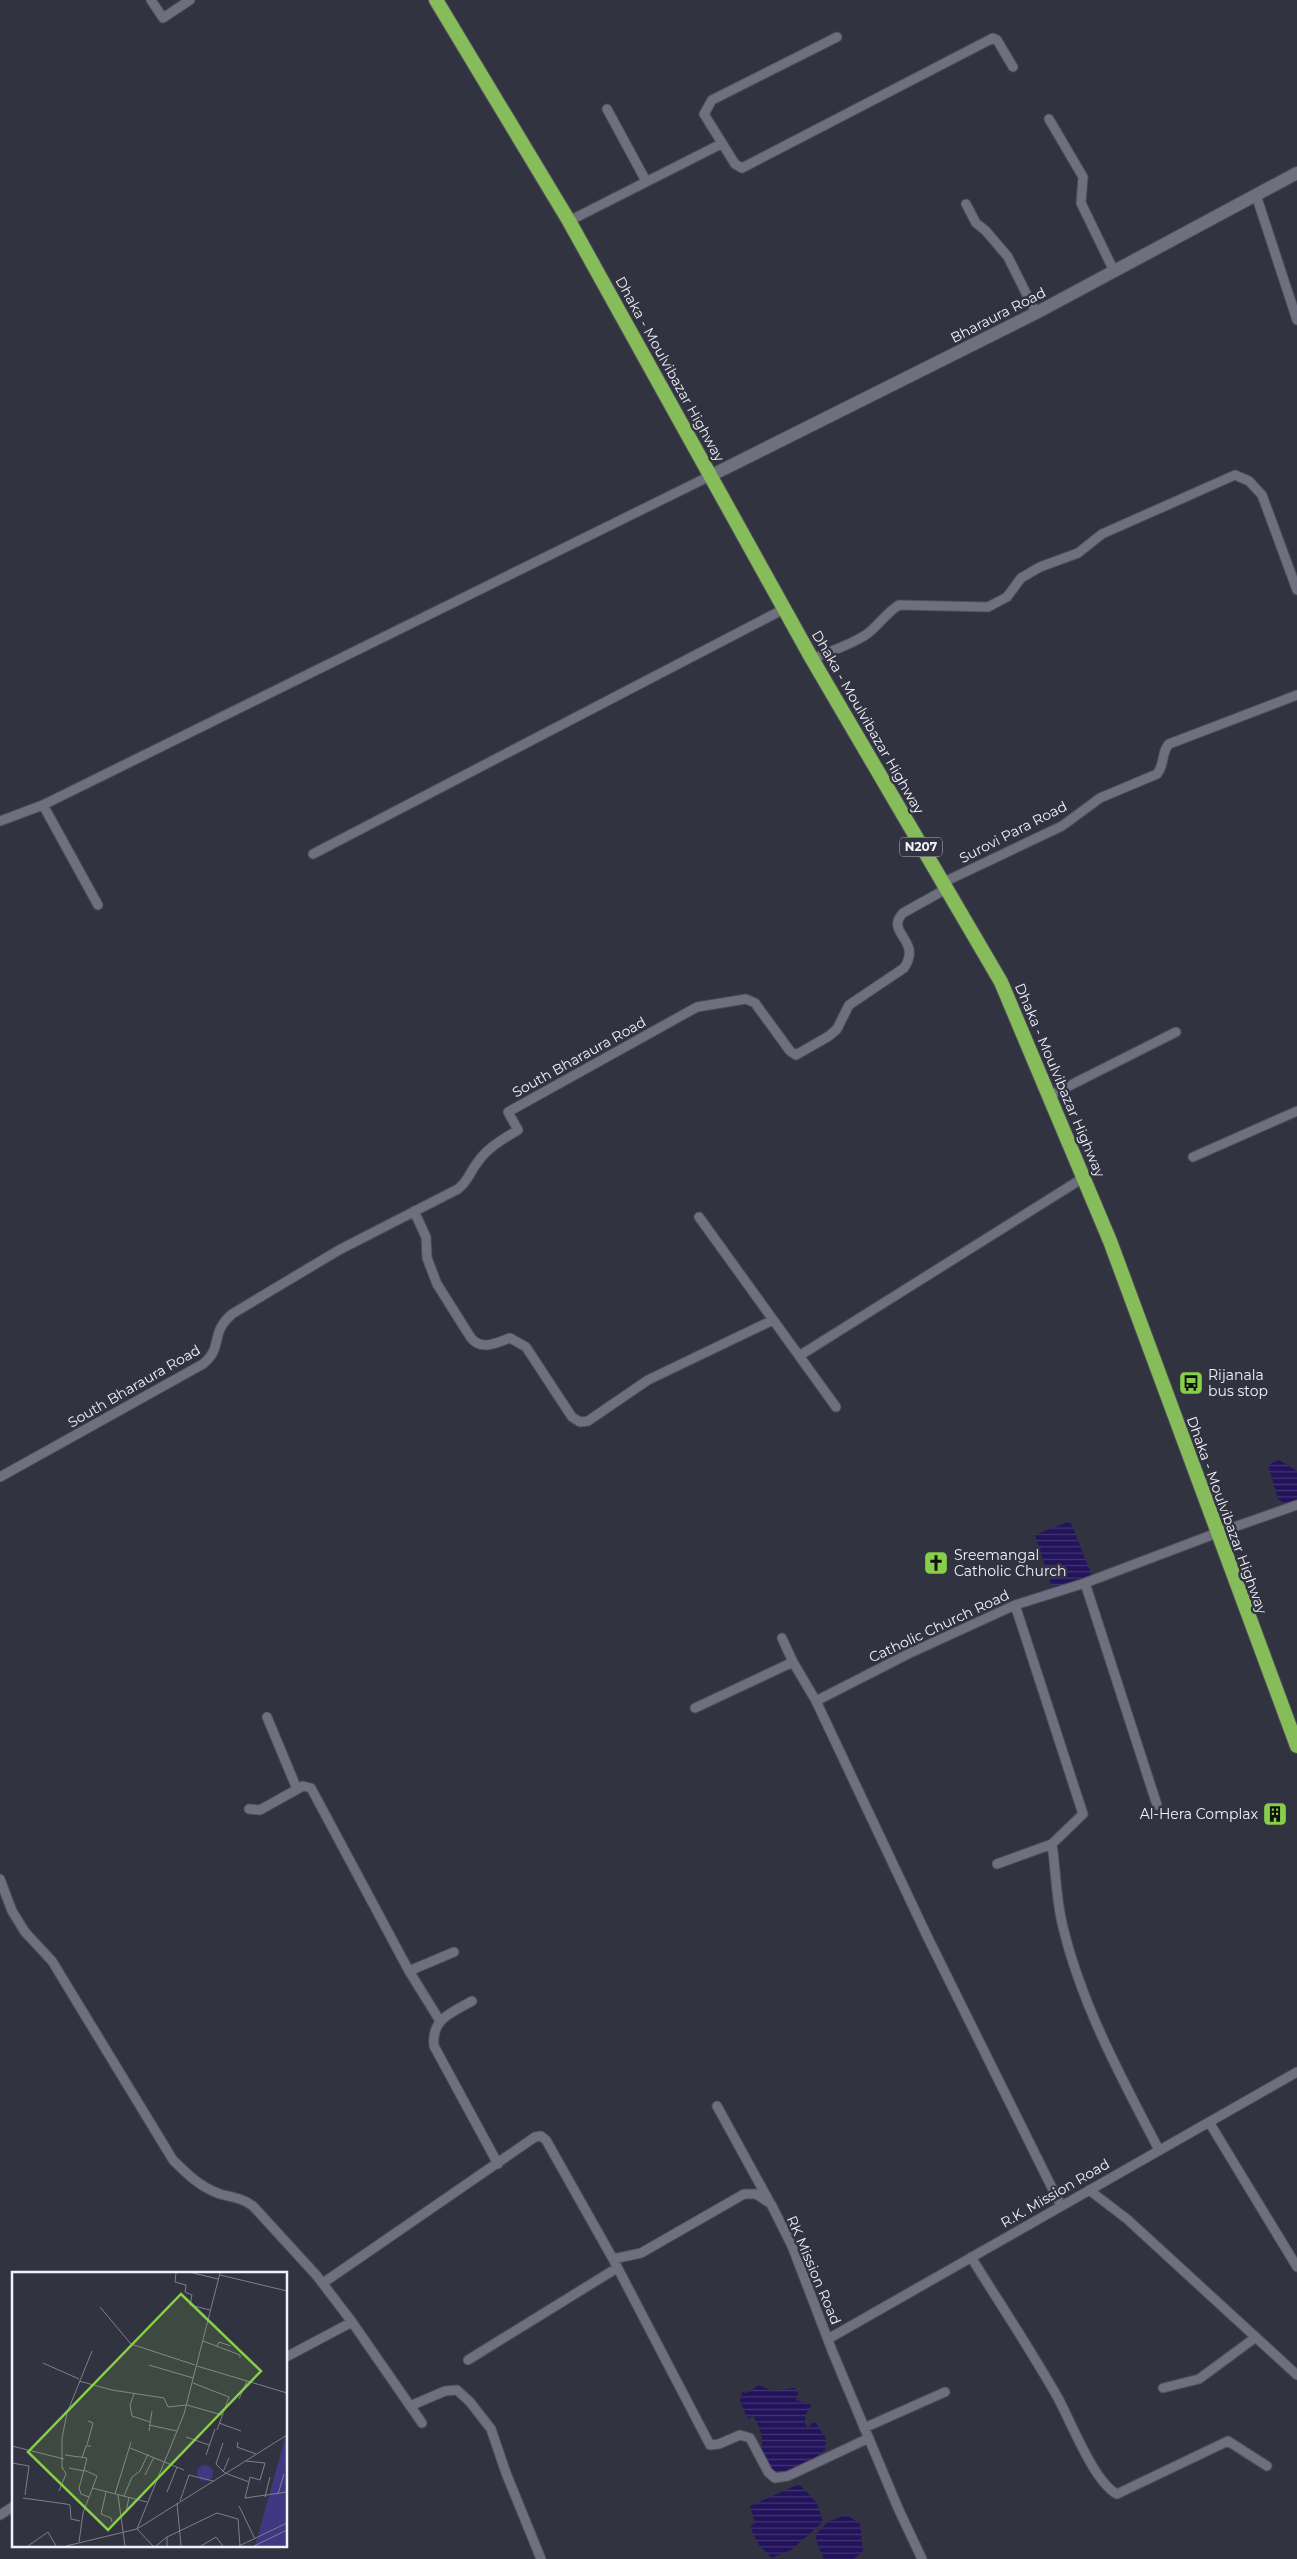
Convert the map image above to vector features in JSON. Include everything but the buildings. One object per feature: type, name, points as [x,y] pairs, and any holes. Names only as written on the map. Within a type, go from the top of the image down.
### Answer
[{"type":"highway","name":"Dhaka - Moulvibazar Highway","points":[[436,0],[569,221],[812,659],[1001,982],[1110,1241],[1297,1746]]},
{"type":"main road","name":"Bharaura Road","points":[[710,476],[1036,313],[1297,173]]},
{"type":"street","points":[[151,0],[164,18],[190,0]]},
{"type":"street","points":[[837,37],[712,100],[704,114],[735,164],[742,168],[993,38],[997,40],[1013,67]]},
{"type":"street","points":[[607,109],[646,181]]},
{"type":"street","points":[[1049,119],[1083,177],[1081,203],[1114,271]]},
{"type":"street","points":[[569,221],[721,144]]},
{"type":"street","points":[[1256,195],[1297,320]]},
{"type":"street","points":[[966,204],[976,223],[986,231],[1008,257],[1036,313]]},
{"type":"street","points":[[0,821],[43,805],[710,476]]},
{"type":"street","points":[[812,659],[865,635],[877,626],[888,612],[899,605],[988,606],[998,603],[1007,597],[1021,578],[1040,567],[1078,553],[1102,534],[1235,476],[1249,481],[1262,495],[1297,590]]},
{"type":"street","points":[[313,854],[784,609]]},
{"type":"street","name":"Surovi Para Road","points":[[944,886],[1062,826],[1100,798],[1157,774],[1161,770],[1165,747],[1169,744],[1297,695]]},
{"type":"street","points":[[43,805],[98,905]]},
{"type":"street","name":"South Bharaura Road","points":[[0,1477],[204,1364],[212,1357],[216,1348],[218,1331],[222,1323],[232,1314],[339,1250],[458,1189],[466,1182],[483,1156],[500,1140],[518,1130],[508,1112],[697,1008],[746,999],[755,1003],[790,1051],[796,1055],[801,1054],[829,1036],[836,1029],[849,1005],[904,968],[911,952],[897,926],[898,919],[903,913],[944,886]]},
{"type":"street","points":[[1049,1096],[1176,1032]]},
{"type":"street","points":[[1193,1157],[1297,1111]]},
{"type":"street","points":[[799,1356],[1083,1178]]},
{"type":"street","points":[[414,1211],[426,1237],[427,1258],[436,1284],[471,1338],[477,1345],[487,1346],[510,1338],[526,1347],[572,1417],[580,1422],[588,1421],[648,1380],[773,1320]]},
{"type":"street","points":[[699,1217],[836,1407]]},
{"type":"street","name":"Catholic Church Road","points":[[816,1701],[908,1654],[1015,1605],[1085,1583],[1297,1505]]},
{"type":"street","points":[[1085,1583],[1156,1804]]},
{"type":"street","points":[[997,1864],[1052,1844],[1083,1814],[1015,1605]]},
{"type":"street","points":[[782,1638],[793,1662],[816,1701],[928,1938],[1061,2206]]},
{"type":"street","points":[[695,1708],[793,1662]]},
{"type":"street","points":[[267,1717],[298,1789]]},
{"type":"street","points":[[249,1809],[260,1810],[302,1786],[311,1788],[409,1971],[440,2021]]},
{"type":"street","points":[[1052,1844],[1062,1926],[1086,1999],[1125,2084],[1159,2150]]},
{"type":"street","points":[[0,1879],[12,1911],[25,1932],[52,1961],[173,2160],[193,2180],[219,2193],[242,2198],[253,2206],[323,2283],[422,2423]]},
{"type":"street","points":[[409,1971],[454,1952]]},
{"type":"street","points":[[472,2001],[440,2021],[433,2034],[434,2046],[498,2164]]},
{"type":"street","name":"R.K. Mission Road","points":[[828,2339],[1297,2072]]},
{"type":"street","points":[[717,2106],[771,2204]]},
{"type":"street","points":[[1209,2122],[1297,2267]]},
{"type":"street","points":[[323,2283],[535,2137],[542,2136],[615,2263],[710,2445],[719,2444],[740,2435],[750,2438],[768,2472],[775,2478],[788,2476],[869,2438]]},
{"type":"street","points":[[1089,2190],[1126,2219],[1297,2375]]},
{"type":"street","name":"RK Mission Road","points":[[468,2360],[615,2263],[641,2253],[744,2194],[756,2194],[771,2204],[792,2246],[864,2428],[922,2559]]},
{"type":"street","points":[[971,2257],[1057,2397],[1087,2456],[1109,2490],[1118,2494],[1228,2442],[1267,2466]]},
{"type":"street","points":[[288,2355],[352,2322]]},
{"type":"street","points":[[1163,2388],[1199,2379],[1256,2337]]},
{"type":"street","points":[[410,2406],[445,2391],[457,2390],[470,2402],[491,2429],[506,2473],[542,2559]]},
{"type":"street","points":[[864,2428],[946,2392]]},
{"type":"street","points":[[0,2515],[12,2507]]},
{"type":"shaded area","points":[[1279,1460],[1297,1471],[1297,1502],[1287,1505],[1278,1499],[1268,1465]]},
{"type":"shaded area","points":[[1070,1521],[1092,1576],[1064,1586],[1051,1585],[1035,1535]]},
{"type":"shaded area","points":[[759,2385],[772,2391],[795,2388],[798,2393],[796,2400],[812,2405],[807,2413],[805,2422],[808,2428],[813,2422],[816,2423],[826,2439],[825,2450],[801,2466],[788,2471],[774,2473],[761,2451],[762,2437],[758,2425],[753,2416],[748,2419],[740,2401],[742,2392],[746,2393]]},
{"type":"shaded area","points":[[799,2484],[817,2503],[823,2522],[791,2550],[772,2558],[759,2545],[750,2527],[755,2523],[750,2506]]},
{"type":"shaded area","points":[[847,2515],[860,2524],[863,2551],[854,2559],[824,2559],[816,2540],[816,2534],[829,2521]]},
{"type":"place","name":"Rijanala bus stop","points":[[1191,1383]]},
{"type":"place","name":"Sreemangal Catholic Church","points":[[936,1563]]},
{"type":"place","name":"Al-Hera Complax","points":[[1275,1814]]}]
